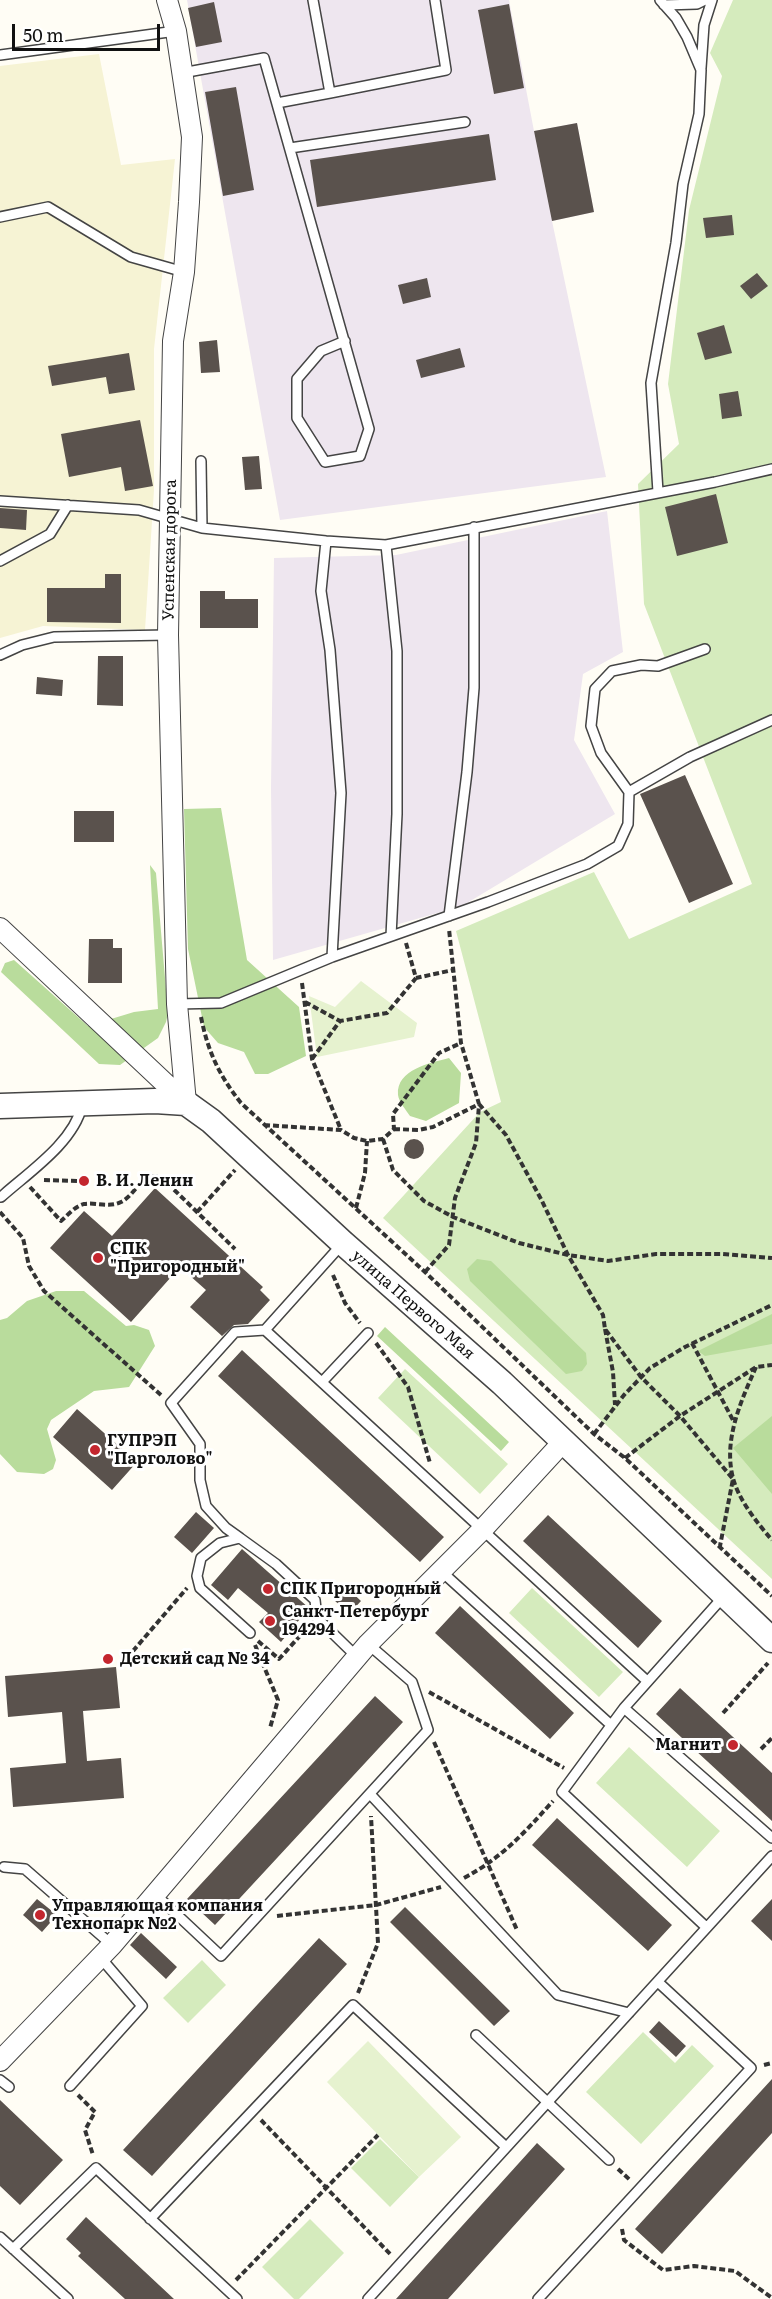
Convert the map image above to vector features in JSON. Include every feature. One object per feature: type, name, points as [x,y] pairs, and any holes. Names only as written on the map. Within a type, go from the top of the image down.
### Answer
[{"type":"street","name":"Успенская дорога","points":[[167,0],[176,31],[192,137],[184,272],[173,341],[172,519],[168,635],[177,1004],[186,1103]]},
{"type":"street","points":[[0,928],[186,1103]]},
{"type":"street","points":[[0,1106],[155,1101],[186,1103]]},
{"type":"street","name":"улица Первого Мая","points":[[186,1103],[211,1121],[343,1243],[502,1383],[724,1596],[770,1652]]},
{"type":"street","points":[[0,2061],[106,1951],[362,1651],[482,1530],[563,1442]]},
{"type":"lane","points":[[313,0],[330,93]]},
{"type":"lane","points":[[277,103],[446,69],[435,0]]},
{"type":"lane","points":[[662,3],[697,4],[705,0]]},
{"type":"lane","points":[[658,492],[651,383],[676,243],[683,183],[699,114],[704,25],[712,0]]},
{"type":"lane","points":[[662,3],[676,18],[701,70]]},
{"type":"lane","points":[[0,56],[176,31]]},
{"type":"lane","points":[[182,73],[264,58],[345,341],[369,429],[360,456],[325,462],[297,418],[297,379],[321,351],[345,341]]},
{"type":"lane","points":[[290,148],[465,122]]},
{"type":"lane","points":[[0,217],[48,207],[131,257],[184,272]]},
{"type":"lane","points":[[201,461],[202,528]]},
{"type":"lane","points":[[0,501],[138,510],[202,528],[386,545],[772,469]]},
{"type":"lane","points":[[0,561],[50,534],[68,505]]},
{"type":"lane","points":[[449,916],[474,688],[474,527]]},
{"type":"lane","points":[[326,541],[321,591],[330,650],[341,793],[332,957]]},
{"type":"lane","points":[[386,545],[397,651],[397,814],[391,936]]},
{"type":"lane","points":[[0,655],[22,645],[54,637],[168,635]]},
{"type":"lane","points":[[177,1004],[221,1004],[332,957],[586,864],[618,846],[628,824],[629,792],[601,753],[591,726],[595,689],[612,670],[641,665],[658,666],[705,648]]},
{"type":"lane","points":[[629,792],[690,756],[772,720]]},
{"type":"lane","points":[[1,1197],[65,1140],[75,1127],[83,1103]]},
{"type":"lane","points":[[155,1894],[221,1956],[428,1730],[412,1682],[362,1651],[317,1618],[315,1600],[276,1564],[226,1528],[206,1506],[200,1480],[200,1444],[171,1404],[235,1332],[265,1330],[343,1243]]},
{"type":"lane","points":[[265,1330],[646,1681]]},
{"type":"lane","points":[[322,1382],[368,1333]]},
{"type":"lane","points":[[240,1538],[220,1543],[201,1558],[197,1576],[200,1588],[250,1633]]},
{"type":"lane","points":[[441,1571],[611,1725]]},
{"type":"lane","points":[[706,1927],[562,1792],[646,1681],[724,1596]]},
{"type":"lane","points":[[624,1708],[772,1838]]},
{"type":"lane","points":[[370,1794],[558,1995],[629,2013]]},
{"type":"lane","points":[[368,2299],[706,1927],[771,1859]]},
{"type":"lane","points":[[1,1867],[25,1869],[106,1951],[142,2006],[69,2086]]},
{"type":"lane","points":[[538,2299],[751,2068],[658,1982]]},
{"type":"lane","points":[[150,2219],[353,2005],[506,2147]]},
{"type":"lane","points":[[476,2035],[609,2160]]},
{"type":"lane","points":[[0,2080],[9,2087]]},
{"type":"lane","points":[[13,2249],[96,2168],[237,2299]]},
{"type":"lane","points":[[0,2237],[68,2299]]},
{"type":"path","points":[[425,1272],[449,1245],[455,1198],[476,1143],[479,1104],[461,1043],[449,916]]},
{"type":"path","points":[[403,932],[416,978]]},
{"type":"path","points":[[301,970],[312,1059],[341,1130]]},
{"type":"path","points":[[305,1002],[340,1021],[387,1013],[416,978],[453,970]]},
{"type":"path","points":[[198,1004],[210,1053],[222,1080],[241,1103],[425,1272],[594,1434],[625,1458],[772,1596]]},
{"type":"path","points":[[312,1059],[340,1021]]},
{"type":"path","points":[[394,1129],[393,1114],[439,1053],[461,1043]]},
{"type":"path","points":[[264,1125],[341,1130],[354,1138],[367,1141],[382,1139],[394,1129],[418,1130],[433,1127],[479,1104]]},
{"type":"path","points":[[479,1104],[506,1135],[568,1255],[603,1315],[613,1372],[615,1407]]},
{"type":"path","points":[[382,1139],[393,1170],[424,1201],[453,1217],[519,1243],[568,1255],[608,1261],[656,1254],[722,1254],[772,1258]]},
{"type":"path","points":[[356,1208],[365,1173],[367,1141]]},
{"type":"path","points":[[197,1212],[238,1167]]},
{"type":"path","points":[[22,1178],[61,1221],[79,1206],[85,1204],[114,1204],[123,1201],[145,1178],[156,1176],[162,1178],[235,1249]]},
{"type":"path","points":[[22,1178],[79,1181]]},
{"type":"path","points":[[0,1212],[23,1238],[29,1266],[44,1291],[171,1404]]},
{"type":"path","points":[[327,1262],[345,1303],[408,1387],[438,1490]]},
{"type":"path","points":[[594,1434],[650,1368],[692,1343],[772,1305]]},
{"type":"path","points":[[604,1329],[642,1377],[680,1416],[733,1479],[751,1514],[772,1540]]},
{"type":"path","points":[[692,1343],[734,1423]]},
{"type":"path","points":[[625,1458],[680,1416],[756,1367],[772,1365]]},
{"type":"path","points":[[719,1547],[733,1479],[730,1457],[734,1423],[756,1367]]},
{"type":"path","points":[[127,1658],[197,1576]]},
{"type":"path","points":[[250,1633],[279,1659],[317,1618]]},
{"type":"path","points":[[250,1633],[278,1700],[269,1730],[273,1755]]},
{"type":"path","points":[[723,1713],[770,1652]]},
{"type":"path","points":[[412,1682],[576,1774]]},
{"type":"path","points":[[428,1730],[521,1939]]},
{"type":"path","points":[[761,1749],[772,1738]]},
{"type":"path","points":[[255,1918],[376,1905],[454,1884],[488,1865],[508,1849],[562,1792]]},
{"type":"path","points":[[353,2005],[378,1943],[370,1794]]},
{"type":"path","points":[[69,2086],[95,2112],[85,2130],[96,2168]]},
{"type":"path","points":[[252,2111],[400,2264]]},
{"type":"path","points":[[227,2290],[378,2135]]},
{"type":"path","points":[[609,2160],[639,2188]]},
{"type":"path","points":[[618,2210],[624,2240],[663,2270],[694,2266],[735,2271],[772,2298]]},
{"type":"shaded area","points":[[187,0],[509,0],[534,131],[577,123],[594,212],[552,221],[606,477],[280,520]]},
{"type":"shaded area","points":[[99,54],[121,165],[175,159],[154,349],[154,490],[145,630],[43,626],[0,638],[0,66]]},
{"type":"shaded area","points":[[607,511],[623,652],[583,674],[574,740],[615,814],[462,906],[273,960],[271,788],[274,558],[396,555]]},
{"type":"green space","points":[[733,0],[772,0],[772,1579],[383,1218],[480,1112],[501,1102],[456,931],[594,872],[629,939],[752,884],[644,604],[638,484],[679,444],[668,384],[689,210],[722,76],[710,53]]},
{"type":"green space","points":[[221,808],[247,960],[299,1007],[306,1056],[268,1074],[255,1074],[244,1052],[218,1043],[204,1027],[188,949],[184,809]]},
{"type":"green space","points":[[150,865],[156,873],[168,1013],[166,1022],[158,1038],[120,1065],[99,1064],[1,972],[5,963],[14,960],[88,1026],[134,1012],[158,1009]]},
{"type":"green space","points":[[361,981],[417,1023],[414,1037],[317,1057],[309,996],[335,1007]]},
{"type":"green space","points":[[449,1058],[461,1073],[459,1103],[426,1121],[410,1116],[398,1095],[403,1079],[416,1069]]},
{"type":"green space","points":[[477,1259],[491,1261],[586,1353],[587,1364],[582,1371],[566,1374],[470,1281],[467,1269]]},
{"type":"green space","points":[[56,1291],[84,1291],[126,1326],[134,1325],[149,1330],[155,1346],[129,1387],[94,1391],[51,1420],[47,1429],[56,1460],[53,1469],[44,1474],[17,1472],[0,1454],[0,1320],[7,1318],[27,1301]]},
{"type":"green space","points":[[772,1314],[772,1344],[705,1356],[698,1351]]},
{"type":"green space","points":[[385,1327],[509,1442],[501,1451],[377,1336]]},
{"type":"green space","points":[[405,1369],[508,1464],[480,1494],[378,1398]]},
{"type":"green space","points":[[772,1416],[772,1494],[733,1448]]},
{"type":"green space","points":[[532,1588],[623,1672],[599,1697],[509,1613]]},
{"type":"green space","points":[[629,1747],[720,1831],[687,1867],[596,1783]]},
{"type":"green space","points":[[202,1960],[226,1985],[188,2023],[163,1998]]},
{"type":"green space","points":[[643,2032],[675,2063],[692,2045],[714,2066],[641,2144],[586,2092]]},
{"type":"green space","points":[[368,2041],[461,2137],[419,2177],[327,2082]]},
{"type":"green space","points":[[380,2139],[419,2177],[390,2207],[351,2168]]},
{"type":"green space","points":[[310,2219],[344,2253],[299,2299],[294,2299],[262,2267]]},
{"type":"building","points":[[214,2],[222,42],[196,47],[188,8]]},
{"type":"building","points":[[509,4],[524,88],[494,94],[478,10]]},
{"type":"building","points":[[236,87],[254,190],[223,196],[205,92]]},
{"type":"building","points":[[577,123],[594,212],[552,221],[534,131]]},
{"type":"building","points":[[489,134],[496,180],[317,207],[310,160]]},
{"type":"building","points":[[732,215],[734,235],[706,238],[703,218]]},
{"type":"building","points":[[757,273],[768,286],[751,299],[740,286]]},
{"type":"building","points":[[427,278],[431,297],[403,304],[398,285]]},
{"type":"building","points":[[724,325],[732,353],[705,360],[697,333]]},
{"type":"building","points":[[217,340],[220,372],[201,373],[199,342]]},
{"type":"building","points":[[460,348],[465,367],[421,378],[416,360]]},
{"type":"building","points":[[129,353],[135,390],[109,394],[106,377],[52,386],[48,366]]},
{"type":"building","points":[[738,391],[742,416],[722,419],[719,394]]},
{"type":"building","points":[[140,420],[153,486],[125,491],[121,467],[69,477],[61,434]]},
{"type":"building","points":[[259,456],[262,489],[245,490],[242,457]]},
{"type":"building","points":[[716,494],[728,543],[677,556],[665,507]]},
{"type":"building","points":[[0,508],[27,510],[26,530],[0,528]]},
{"type":"building","points":[[105,574],[121,574],[121,623],[47,622],[47,588],[105,588]]},
{"type":"building","points":[[200,591],[225,591],[225,599],[258,599],[258,628],[200,628]]},
{"type":"building","points":[[98,656],[123,656],[123,706],[97,705]]},
{"type":"building","points":[[37,677],[63,680],[62,696],[36,694]]},
{"type":"building","points":[[685,775],[733,884],[689,903],[640,794]]},
{"type":"building","points":[[74,811],[114,811],[114,842],[74,842]]},
{"type":"building","points":[[89,939],[113,939],[113,948],[122,948],[122,983],[88,983]]},
{"type":"building","points":[[414,1139],[421,1142],[424,1149],[421,1156],[414,1159],[407,1156],[404,1149],[407,1142]]},
{"type":"building","name":"СПК \"Пригородный\"","points":[[155,1188],[263,1287],[260,1290],[270,1300],[248,1324],[234,1325],[222,1336],[190,1307],[206,1290],[180,1267],[131,1322],[50,1248],[84,1211],[112,1236]]},
{"type":"building","points":[[242,1350],[444,1537],[420,1562],[218,1376]]},
{"type":"building","name":"ГУПРЭП \"Парголово\"","points":[[77,1409],[137,1462],[112,1490],[53,1437]]},
{"type":"building","points":[[196,1512],[214,1528],[192,1553],[174,1537]]},
{"type":"building","points":[[548,1515],[662,1621],[638,1648],[523,1541]]},
{"type":"building","points":[[242,1549],[309,1608],[281,1642],[259,1622],[268,1613],[238,1588],[228,1600],[211,1585]]},
{"type":"building","points":[[345,1586],[361,1601],[349,1614],[333,1599]]},
{"type":"building","points":[[460,1606],[574,1713],[550,1739],[435,1633]]},
{"type":"building","points":[[116,1667],[120,1708],[83,1711],[87,1761],[121,1758],[124,1798],[13,1807],[10,1768],[66,1763],[62,1712],[8,1717],[5,1676]]},
{"type":"building","points":[[680,1688],[772,1773],[772,1821],[656,1714]]},
{"type":"building","points":[[375,1696],[403,1722],[215,1925],[187,1899]]},
{"type":"building","points":[[557,1818],[672,1925],[648,1951],[532,1845]]},
{"type":"building","name":"Управляющая компания Технопарк №2","points":[[37,1899],[57,1915],[42,1932],[23,1915]]},
{"type":"building","points":[[772,1899],[772,1941],[751,1921]]},
{"type":"building","points":[[405,1907],[510,2011],[494,2026],[390,1922]]},
{"type":"building","points":[[141,1933],[177,1967],[166,1979],[130,1945]]},
{"type":"building","points":[[319,1938],[347,1964],[152,2176],[123,2150]]},
{"type":"building","points":[[659,2021],[686,2046],[676,2057],[649,2032]]},
{"type":"building","points":[[772,2079],[772,2133],[662,2254],[635,2229]]},
{"type":"building","points":[[0,2100],[63,2160],[20,2205],[0,2186]]},
{"type":"building","points":[[537,2143],[565,2169],[448,2299],[396,2299]]},
{"type":"building","points":[[86,2217],[174,2299],[125,2299],[78,2256],[81,2253],[66,2239]]},
{"type":"place","name":"В. И. Ленин","points":[[84,1181]]},
{"type":"place","name":"СПК \"Пригородный\"","points":[[98,1258]]},
{"type":"place","name":"ГУПРЭП \"Парголово\"","points":[[95,1450]]},
{"type":"place","name":"СПК Пригородный","points":[[268,1589]]},
{"type":"place","name":"Санкт-Петербург 194294","points":[[270,1621]]},
{"type":"place","name":"Детский сад № 34","points":[[108,1659]]},
{"type":"place","name":"Магнит","points":[[733,1745]]},
{"type":"place","name":"Управляющая компания Технопарк №2","points":[[40,1915]]}]
